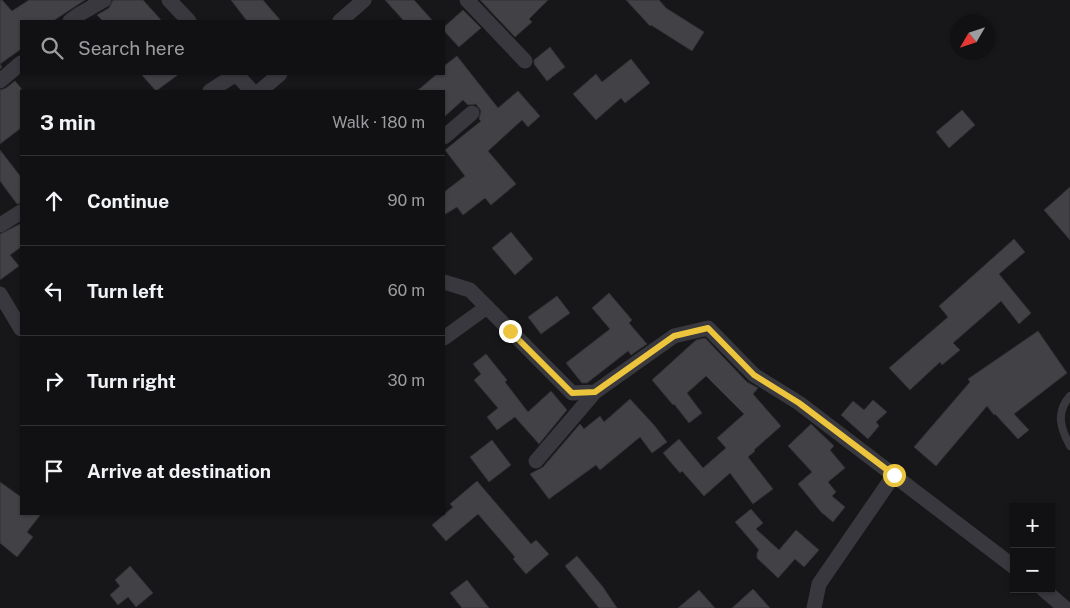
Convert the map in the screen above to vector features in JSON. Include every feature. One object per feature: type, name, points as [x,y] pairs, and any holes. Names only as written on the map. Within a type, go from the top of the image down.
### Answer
[{"type":"street","points":[[71,20],[78,14],[104,0]]},
{"type":"street","points":[[169,0],[188,20]]},
{"type":"street","points":[[341,20],[364,0]]},
{"type":"street","points":[[467,0],[525,60]]},
{"type":"street","points":[[0,82],[20,64]]},
{"type":"street","points":[[212,90],[234,75]]},
{"type":"street","points":[[237,75],[251,90]]},
{"type":"street","points":[[261,90],[279,75]]},
{"type":"street","points":[[445,135],[472,113]]},
{"type":"street","points":[[0,225],[20,213]]},
{"type":"street","points":[[445,282],[470,290],[572,393],[595,392]]},
{"type":"street","points":[[0,294],[20,327]]},
{"type":"street","points":[[445,337],[487,307]]},
{"type":"street","points":[[536,461],[595,392],[674,336],[708,328],[754,375],[799,403],[1010,564]]},
{"type":"street","points":[[814,608],[819,584],[894,475]]},
{"type":"street","points":[[1048,593],[1065,608]]},
{"type":"lane","points":[[1070,396],[1063,404],[1061,428],[1070,446]]},
{"type":"building","points":[[0,0],[12,11],[29,0],[85,0],[55,20],[20,20],[20,50],[0,64]]},
{"type":"building","points":[[113,0],[143,0],[161,20],[102,20],[97,15],[109,8]]},
{"type":"building","points":[[231,0],[263,0],[280,20],[246,20]]},
{"type":"building","points":[[385,0],[414,0],[432,20],[403,20]]},
{"type":"building","points":[[480,0],[548,0],[529,19],[532,22],[515,37]]},
{"type":"building","points":[[626,0],[659,0],[666,8],[704,32],[692,51],[650,26]]},
{"type":"building","points":[[463,10],[481,28],[459,47],[445,32],[445,26]]},
{"type":"building","points":[[550,47],[565,67],[547,81],[534,64],[534,60]]},
{"type":"building","points":[[457,56],[498,108],[518,91],[540,116],[528,127],[522,120],[488,151],[516,184],[491,205],[485,198],[463,215],[457,207],[445,214],[445,191],[465,176],[445,150],[481,121],[479,119],[481,111],[476,104],[468,105],[463,100],[445,116],[445,90],[418,90],[436,75],[445,75],[445,65]]},
{"type":"building","points":[[631,59],[650,83],[625,103],[621,98],[596,120],[573,94],[596,74],[602,82]]},
{"type":"building","points":[[142,75],[178,75],[157,90],[155,90]]},
{"type":"building","points":[[15,81],[21,88],[20,129],[0,144],[0,90]]},
{"type":"building","points":[[962,110],[975,125],[949,148],[936,132]]},
{"type":"building","points":[[0,150],[20,176],[20,203],[17,204],[0,181]]},
{"type":"building","points":[[1070,187],[1070,240],[1044,210]]},
{"type":"building","points":[[20,224],[20,248],[10,255],[19,266],[0,280],[0,234]]},
{"type":"building","points":[[511,232],[533,259],[515,275],[492,248]]},
{"type":"building","points":[[1014,239],[1025,252],[999,274],[1031,313],[1019,324],[1001,301],[953,343],[960,350],[942,365],[940,362],[910,390],[889,368],[948,317],[939,306]]},
{"type":"building","points":[[609,293],[632,320],[629,323],[647,344],[631,355],[628,351],[587,383],[582,383],[566,363],[610,329],[592,308]]},
{"type":"building","points":[[557,296],[570,313],[541,334],[528,317]]},
{"type":"building","points":[[1038,331],[1067,373],[1014,414],[1029,430],[1018,439],[987,406],[936,466],[914,447],[970,382],[968,379]]},
{"type":"building","points":[[705,338],[747,382],[758,388],[753,394],[781,426],[748,457],[773,489],[753,504],[730,473],[704,496],[663,453],[679,439],[703,468],[726,448],[717,438],[744,414],[706,376],[687,393],[702,413],[689,423],[652,380],[696,340]]},
{"type":"building","points":[[486,354],[507,380],[505,382],[528,412],[551,391],[567,410],[539,444],[515,417],[497,430],[487,417],[498,408],[474,380],[481,374],[473,364]]},
{"type":"building","points":[[630,399],[667,442],[652,453],[640,437],[600,470],[596,465],[549,499],[530,474],[543,467],[580,424],[584,429],[600,416],[604,422]]},
{"type":"building","points":[[873,400],[887,412],[876,422],[879,426],[868,439],[841,415],[853,401],[864,410]]},
{"type":"building","points":[[811,424],[834,446],[830,450],[845,468],[828,482],[836,492],[832,496],[845,507],[833,522],[821,512],[798,484],[812,472],[788,446]]},
{"type":"building","points":[[492,440],[511,465],[489,482],[470,457]]},
{"type":"building","points":[[477,481],[531,544],[536,540],[549,554],[526,574],[513,559],[515,557],[478,514],[446,541],[432,525],[453,507],[450,504]]},
{"type":"building","points":[[0,482],[20,496],[20,515],[40,515],[27,532],[33,537],[17,557],[0,543]]},
{"type":"building","points":[[751,509],[763,523],[756,529],[779,550],[796,530],[819,550],[804,567],[795,559],[778,578],[757,558],[759,550],[735,522]]},
{"type":"building","points":[[577,556],[603,587],[617,608],[599,608],[565,566]]},
{"type":"building","points":[[130,566],[153,593],[136,607],[128,597],[118,605],[110,595],[120,586],[115,580]]},
{"type":"building","points":[[467,580],[489,608],[462,608],[450,593]]},
{"type":"building","points":[[753,589],[770,608],[732,608]]},
{"type":"building","points":[[699,590],[715,608],[678,608]]},
{"type":"route","points":[[510,331],[572,393],[595,392],[674,336],[708,328],[754,375],[799,403],[894,475]]}]
